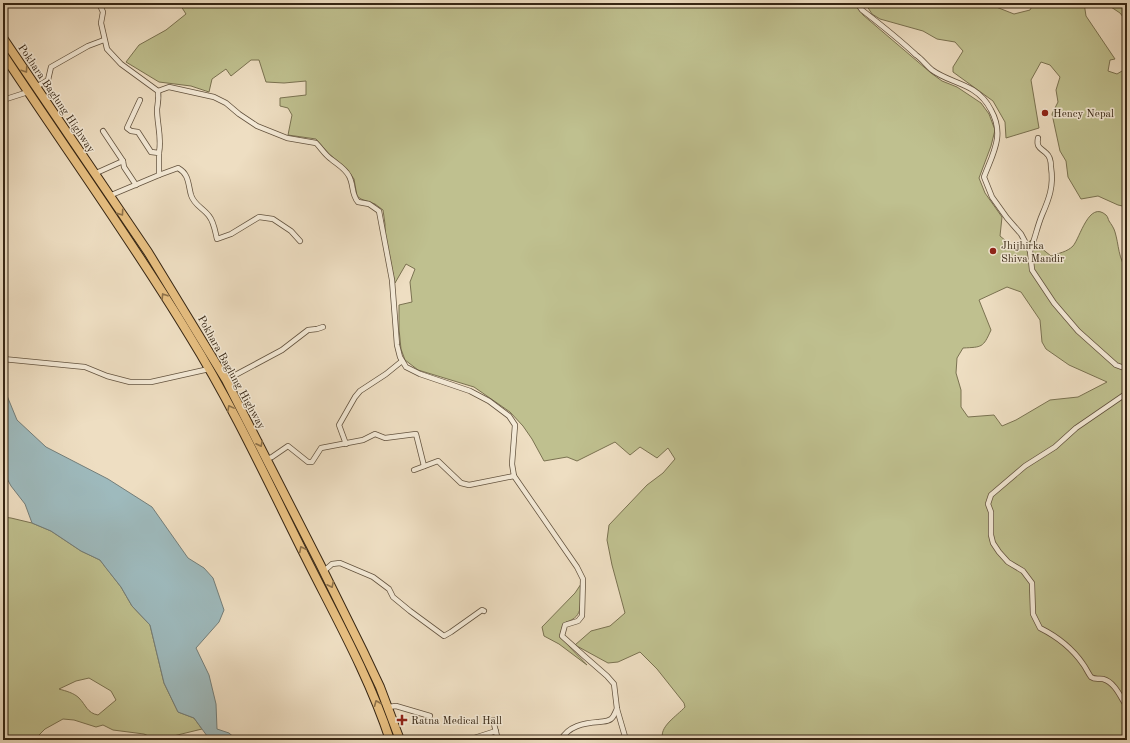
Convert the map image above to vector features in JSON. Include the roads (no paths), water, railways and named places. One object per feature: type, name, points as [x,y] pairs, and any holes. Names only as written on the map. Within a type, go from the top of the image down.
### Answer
[{"type":"highway","name":"Pokhara Baglung Highway","points":[[3,38],[151,257],[226,380],[324,571],[374,674],[400,740]]},
{"type":"highway","name":"Pokhara Baglung Highway","points":[[3,54],[146,266],[189,334],[209,369],[253,451],[345,636],[376,700],[390,740]]},
{"type":"street","points":[[99,3],[103,12],[101,23],[104,40],[108,49],[121,64],[158,91],[159,100],[157,108],[160,146],[158,175]]},
{"type":"street","points":[[858,3],[862,10],[917,55],[931,69],[939,75],[973,90],[987,103],[992,111],[998,128],[994,151],[984,177],[992,197],[1021,234],[1030,250]]},
{"type":"street","points":[[36,88],[48,80],[51,67],[88,46],[104,40]]},
{"type":"street","points":[[158,91],[169,87],[214,97],[226,103],[257,126],[287,138],[316,142],[330,158],[344,169],[352,184],[353,196],[358,202],[375,206],[380,211],[382,230],[392,280],[397,345],[400,357],[406,368],[470,391],[489,401],[509,416],[515,425],[512,464],[514,476],[584,579],[582,616],[578,621],[565,625],[562,636],[614,684],[617,709],[626,740]]},
{"type":"street","points":[[3,100],[28,92]]},
{"type":"street","points":[[140,100],[127,128],[138,132],[151,152],[159,153]]},
{"type":"street","points":[[103,131],[136,185]]},
{"type":"street","points":[[1038,138],[1039,148],[1046,153],[1050,160],[1052,184],[1048,201],[1030,250],[1032,270],[1054,303],[1078,331],[1116,365],[1127,369]]},
{"type":"street","points":[[94,174],[123,162]]},
{"type":"street","points":[[109,196],[178,168],[184,171],[191,196],[198,207],[208,215],[213,222],[217,239],[231,234],[259,217],[273,218],[300,241]]},
{"type":"street","points":[[226,380],[282,350],[308,330],[323,327]]},
{"type":"street","points":[[3,359],[85,367],[107,376],[130,382],[150,382],[209,369]]},
{"type":"street","points":[[346,444],[339,425],[354,397],[402,361]]},
{"type":"street","points":[[1127,393],[1076,428],[1055,447],[1025,466],[991,495],[988,504],[991,512],[991,535],[993,543],[1008,562],[1023,572],[1032,583],[1034,614],[1040,628],[1066,644],[1084,665],[1090,676],[1094,679],[1103,679],[1110,682],[1127,707]]},
{"type":"street","points":[[267,459],[288,446],[308,462],[312,462],[321,448],[363,440],[375,434],[384,438],[416,434],[424,466]]},
{"type":"street","points":[[414,470],[438,461],[461,483],[469,485],[514,476]]},
{"type":"street","points":[[324,571],[332,564],[340,563],[373,577],[389,589],[393,596],[410,611],[444,636],[482,610],[484,611]]},
{"type":"street","points":[[388,707],[396,706],[430,716]]},
{"type":"street","points":[[561,740],[565,734],[582,724],[609,721],[617,709]]},
{"type":"street","points":[[493,720],[498,740]]},
{"type":"street","points":[[468,740],[496,731]]},
{"type":"water","points":[[3,386],[17,420],[46,447],[108,479],[152,507],[188,558],[204,568],[213,578],[224,610],[219,622],[196,648],[209,675],[216,704],[217,729],[229,733],[237,740],[210,740],[194,718],[178,712],[164,683],[150,625],[132,606],[121,587],[100,560],[81,551],[51,531],[32,523],[25,504],[11,486],[3,471]]},
{"type":"place","name":"Hency Nepal","points":[[1045,113]]},
{"type":"place","name":"Jhijhirka Shiva Mandir","points":[[993,251]]},
{"type":"place","name":"Ratna Medical Hall","points":[[402,720]]}]
